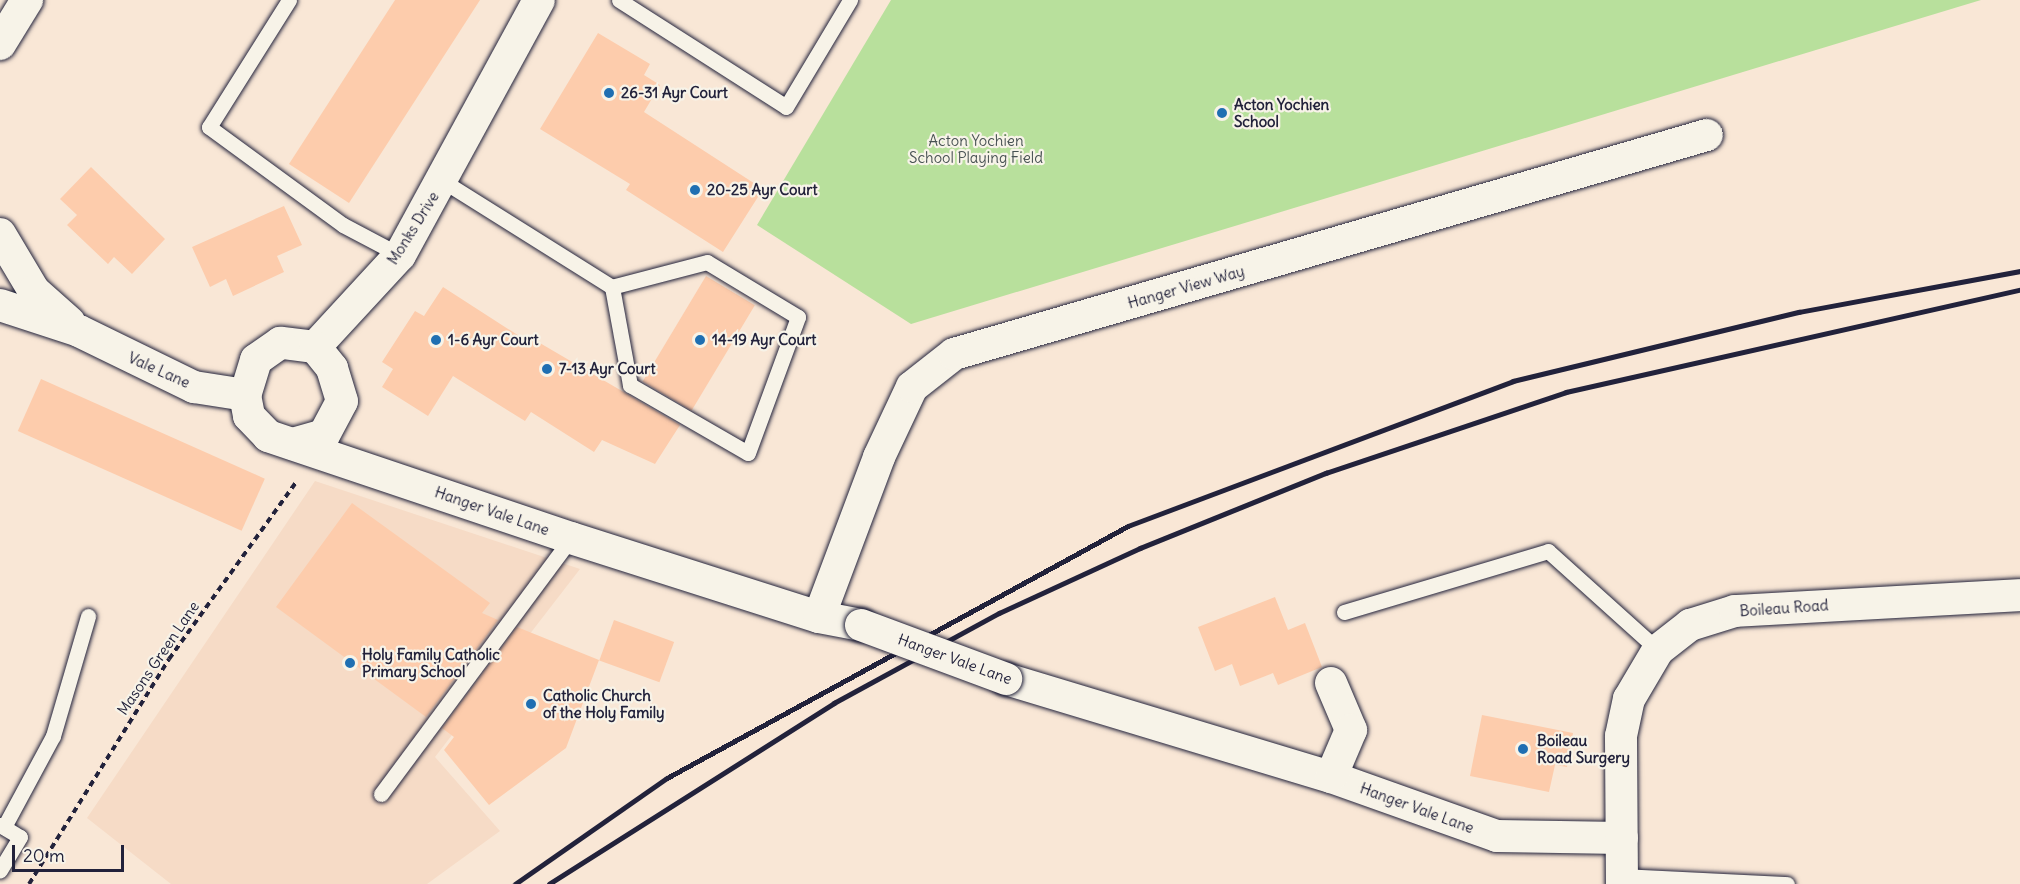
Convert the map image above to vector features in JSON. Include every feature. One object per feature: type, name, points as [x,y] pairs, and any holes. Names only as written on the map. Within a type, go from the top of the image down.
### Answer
[{"type":"street","name":"Monks Drive","points":[[315,348],[400,255],[443,181],[539,0]]},
{"type":"street","points":[[0,44],[20,3]]},
{"type":"street","name":"Hanger View Way","points":[[819,616],[879,457],[912,387],[954,354],[1707,135]]},
{"type":"street","name":"Vale Lane","points":[[0,234],[34,291],[79,331]]},
{"type":"street","name":"Vale Lane","points":[[0,305],[79,331],[194,387],[245,395]]},
{"type":"street","points":[[280,343],[315,348],[332,368],[342,401],[310,445],[260,428],[249,416],[245,395],[255,360],[280,343]]},
{"type":"street","name":"Hanger Vale Lane","points":[[310,445],[572,538],[819,616],[861,625],[1006,679],[1331,777],[1497,836],[1622,838]]},
{"type":"street","name":"Boileau Road","points":[[1622,880],[1621,736],[1629,699],[1658,650],[1690,625],[1735,611],[2020,595]]},
{"type":"street","points":[[1331,684],[1351,730],[1331,777]]},
{"type":"lane","points":[[289,0],[209,127],[343,225],[400,255]]},
{"type":"lane","points":[[619,0],[786,107],[850,0]]},
{"type":"lane","points":[[443,181],[612,287],[707,262],[798,316],[747,453],[630,384],[612,287]]},
{"type":"lane","points":[[381,794],[572,538]]},
{"type":"lane","points":[[1344,612],[1548,551],[1658,650]]},
{"type":"lane","points":[[0,870],[20,837],[2,826],[53,736],[88,616]]},
{"type":"lane","points":[[1622,880],[1788,884]]},
{"type":"path","name":"Masons Green Lane","points":[[29,884],[170,659],[310,445]]},
{"type":"shaded area","name":"Holy Family Catholic Primary School","points":[[315,481],[580,569],[435,757],[500,831],[427,884],[171,884],[87,818]]},
{"type":"green space","name":"Acton Yochien School Playing Field","points":[[891,0],[1981,0],[911,324],[757,225]]},
{"type":"building","points":[[395,0],[480,0],[349,203],[289,164]]},
{"type":"building","points":[[598,33],[650,64],[644,75],[660,85],[644,112],[763,189],[723,252],[626,190],[630,184],[540,129]]},
{"type":"building","points":[[91,167],[165,239],[132,274],[114,257],[108,264],[67,225],[77,215],[60,199]]},
{"type":"building","points":[[284,206],[302,245],[277,256],[284,272],[233,296],[226,279],[210,287],[192,247]]},
{"type":"building","name":"14-19 Ayr Court","points":[[706,276],[755,305],[692,411],[643,381]]},
{"type":"building","points":[[443,287],[530,343],[533,339],[680,425],[655,464],[602,440],[594,452],[531,412],[525,421],[453,376],[428,416],[382,387],[393,369],[382,362],[415,311],[424,316]]},
{"type":"building","points":[[41,379],[265,479],[242,531],[18,431]]},
{"type":"building","points":[[352,503],[490,603],[482,613],[498,620],[426,717],[276,607]]},
{"type":"building","points":[[1275,597],[1288,630],[1305,623],[1322,667],[1278,685],[1273,673],[1240,686],[1232,664],[1215,671],[1198,627]]},
{"type":"building","points":[[614,620],[674,642],[659,682],[599,660]]},
{"type":"building","name":"Catholic Church of the Holy Family","points":[[517,627],[599,660],[566,748],[489,805],[444,750],[454,737],[442,728]]},
{"type":"building","name":"Boileau Road Surgery","points":[[1482,715],[1573,733],[1567,767],[1555,765],[1549,792],[1470,776]]},
{"type":"railway","points":[[515,884],[667,778],[1128,526],[1513,381],[1799,312],[2020,271]]},
{"type":"railway","points":[[549,884],[834,703],[999,613],[1140,548],[1326,473],[1566,392],[2020,290]]},
{"type":"place","name":"26-31 Ayr Court","points":[[609,93]]},
{"type":"place","name":"Acton Yochien School","points":[[1222,113]]},
{"type":"place","name":"20-25 Ayr Court","points":[[695,190]]},
{"type":"place","name":"1-6 Ayr Court","points":[[436,340]]},
{"type":"place","name":"14-19 Ayr Court","points":[[700,340]]},
{"type":"place","name":"7-13 Ayr Court","points":[[547,369]]},
{"type":"place","name":"Holy Family Catholic Primary School","points":[[350,663]]},
{"type":"place","name":"Catholic Church of the Holy Family","points":[[531,704]]},
{"type":"place","name":"Boileau Road Surgery","points":[[1523,749]]}]
